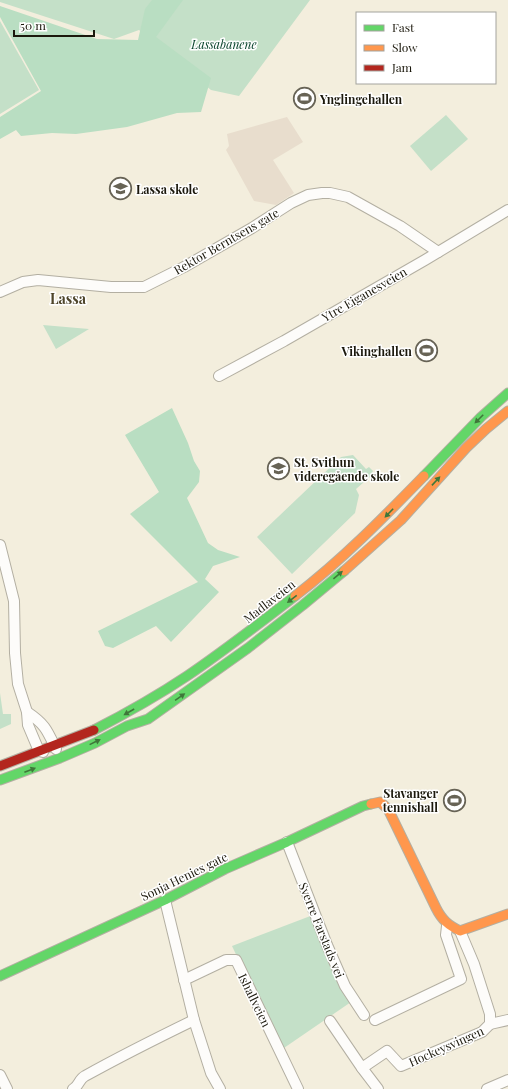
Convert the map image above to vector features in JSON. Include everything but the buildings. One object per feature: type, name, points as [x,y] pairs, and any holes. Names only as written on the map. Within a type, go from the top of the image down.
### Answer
[{"type":"main road","name":"Madlaveien","points":[[0,766],[93,730],[123,715],[186,677],[291,600],[362,539],[481,417],[508,393]]},
{"type":"main road","name":"Madlaveien","points":[[0,780],[60,758],[95,743],[127,726],[148,719],[248,648],[303,605],[401,520],[466,448],[508,411]]},
{"type":"main road","name":"Sonja Henies gate","points":[[0,976],[165,900],[224,869],[287,842],[363,806],[380,802],[388,809],[443,922],[448,926]]},
{"type":"main road","points":[[448,926],[460,931],[508,914]]},
{"type":"street","name":"Rektor Berntsens gate","points":[[0,292],[23,282],[38,280],[111,287],[144,288],[252,228],[291,203],[308,195],[322,193],[348,197],[400,226],[438,252]]},
{"type":"street","name":"Ytre Eiganesveien","points":[[218,376],[438,252],[508,210]]},
{"type":"street","points":[[0,545],[14,601],[18,684],[27,712],[28,725],[40,751],[60,758]]},
{"type":"street","points":[[27,712],[38,719],[48,730],[60,758]]},
{"type":"street","name":"Sverre Farstads vei","points":[[287,842],[327,945],[345,986],[364,1015]]},
{"type":"street","points":[[165,900],[194,1020],[211,1073],[220,1089]]},
{"type":"street","points":[[375,1020],[462,979],[446,935],[448,926]]},
{"type":"street","name":"Hockeysvingen","points":[[362,1068],[387,1051],[401,1066],[482,1032],[490,1024],[490,1014],[474,964],[460,931]]},
{"type":"street","name":"Ishallveien","points":[[184,980],[226,960],[236,960],[298,1089]]},
{"type":"street","points":[[73,1089],[76,1088],[81,1078],[116,1058],[194,1020]]},
{"type":"street","points":[[490,1024],[508,1020]]},
{"type":"street","points":[[330,1021],[378,1089]]},
{"type":"street","points":[[0,1075],[7,1089]]},
{"type":"street","points":[[487,1089],[508,1080]]},
{"type":"shaded area","points":[[287,117],[303,142],[273,160],[294,193],[276,205],[254,201],[226,150],[229,146],[227,134]]},
{"type":"green space","name":"Lassabanene","points":[[0,0],[310,0],[239,96],[211,90],[139,30],[114,39],[0,2]]},
{"type":"green space","points":[[152,0],[183,0],[156,37],[211,78],[201,112],[177,113],[127,127],[76,134],[52,133],[21,136],[16,130],[0,139],[0,117],[41,91],[0,17],[0,6],[97,39],[138,40],[145,9]]},
{"type":"green space","points":[[0,21],[39,90],[0,114]]},
{"type":"green space","points":[[446,115],[468,139],[431,171],[410,146]]},
{"type":"green space","points":[[43,325],[89,329],[56,349]]},
{"type":"green space","points":[[172,408],[188,443],[194,461],[200,471],[199,482],[187,498],[208,543],[218,550],[240,557],[213,566],[205,579],[219,592],[171,642],[156,626],[113,648],[105,646],[98,631],[198,582],[130,514],[159,492],[125,435]]},
{"type":"green space","points":[[353,455],[366,469],[369,467],[373,471],[371,474],[372,475],[356,489],[359,495],[355,513],[292,574],[257,537],[341,457]]},
{"type":"green space","points":[[0,693],[3,714],[11,714],[11,724],[0,729]]},
{"type":"green space","points":[[313,915],[351,1002],[281,1050],[232,946]]},
{"type":"traffic: fast","points":[[424,476],[481,417],[508,393]]},
{"type":"traffic: fast","points":[[0,780],[60,758],[95,743],[127,726],[148,719],[248,648],[344,571]]},
{"type":"traffic: fast","points":[[94,730],[164,691],[187,676],[295,596]]},
{"type":"traffic: fast","points":[[0,976],[165,900],[225,869],[363,806],[371,804]]},
{"type":"traffic: slow","points":[[344,571],[401,520],[466,448],[508,411]]},
{"type":"traffic: slow","points":[[295,596],[346,553],[424,476]]},
{"type":"traffic: slow","points":[[371,804],[380,802],[388,809],[436,908],[443,919],[449,924],[460,931],[508,914]]},
{"type":"traffic: jam","points":[[0,766],[94,730]]},
{"type":"place","name":"Ynglingehallen","points":[[304,99]]},
{"type":"place","name":"Lassa skole","points":[[121,189]]},
{"type":"place","name":"Vikinghallen","points":[[427,351]]},
{"type":"place","name":"St. Svithun videregående skole","points":[[279,469]]},
{"type":"place","name":"Stavanger tennishall","points":[[454,800]]},
{"type":"district","name":"Lassa","points":[[68,298]]}]
